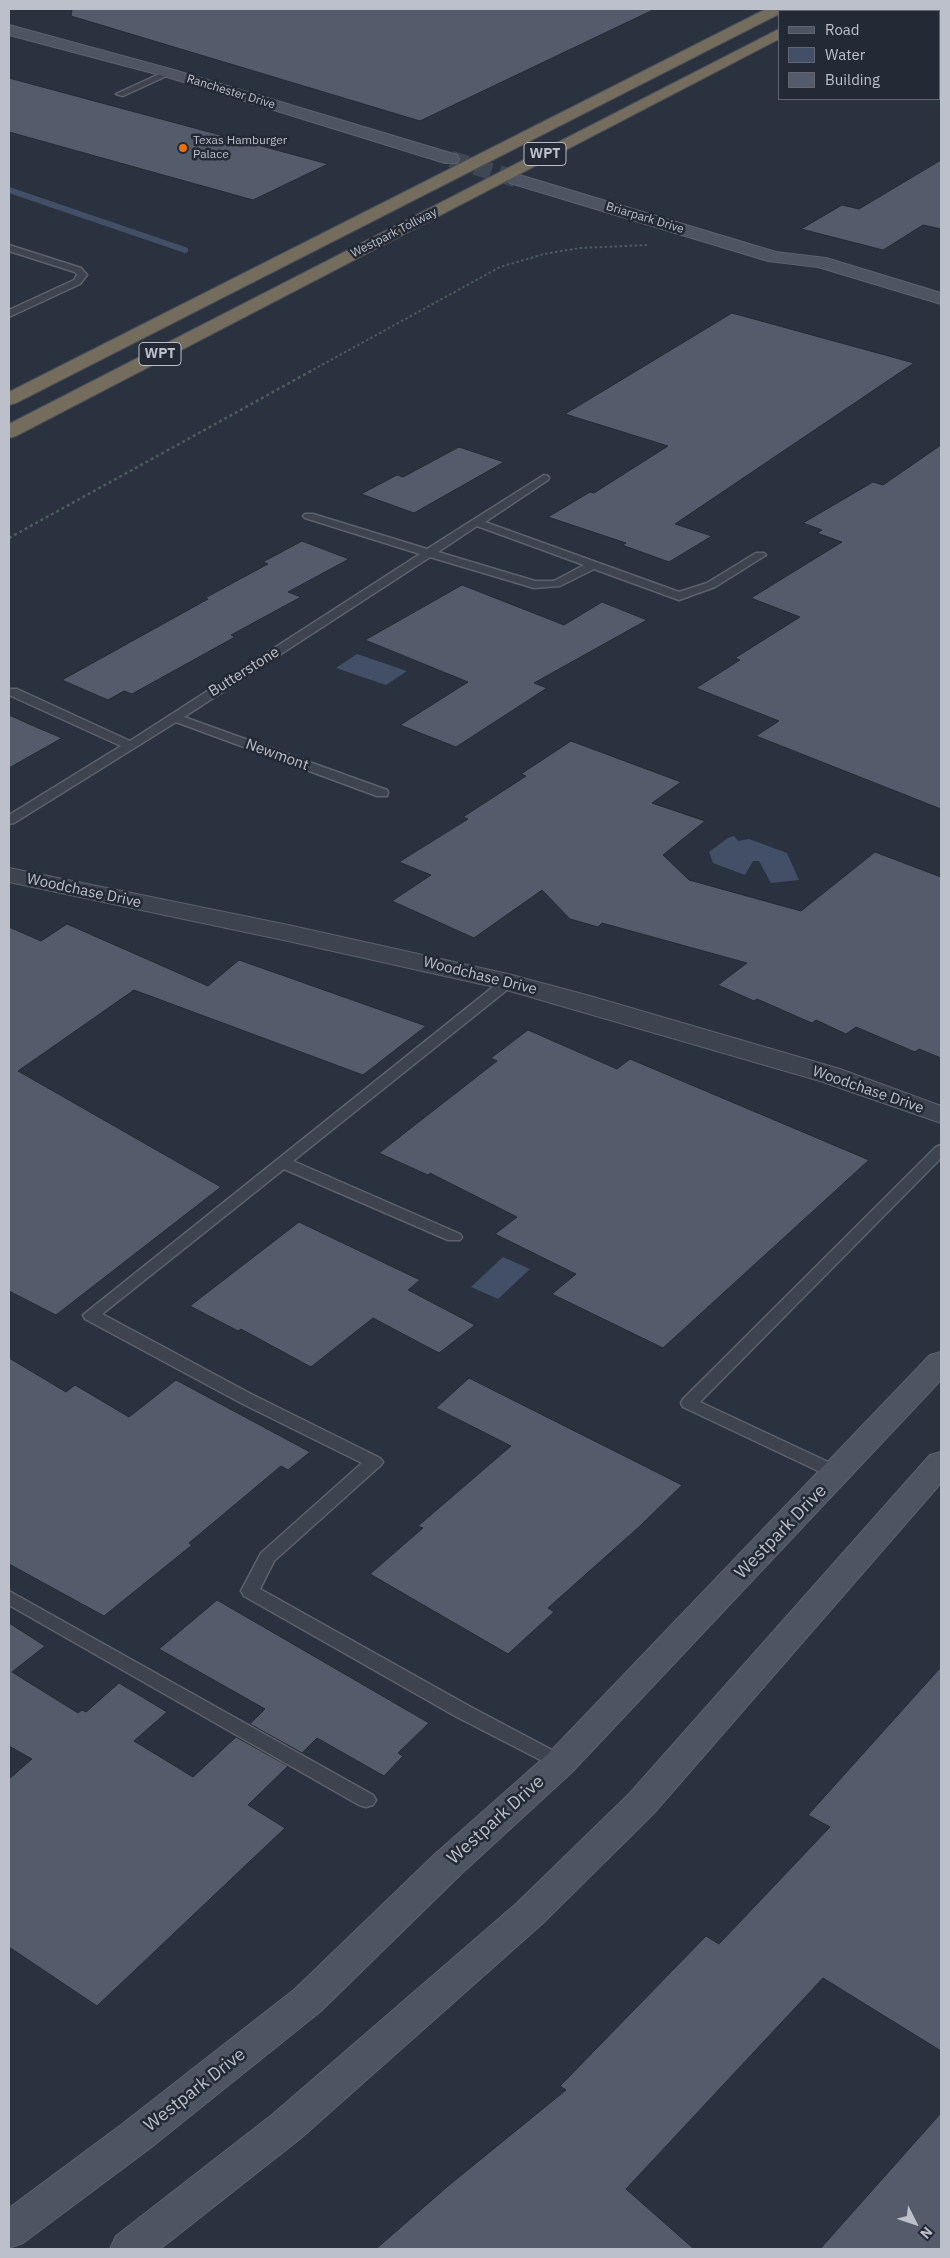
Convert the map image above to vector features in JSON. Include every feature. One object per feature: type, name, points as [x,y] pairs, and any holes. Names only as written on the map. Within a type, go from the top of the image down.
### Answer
[{"type":"highway","points":[[626,84],[758,9]]},
{"type":"highway","name":"Westpark Tollway","points":[[9,399],[777,9]]},
{"type":"highway","name":"Westpark Tollway","points":[[9,432],[778,34]]},
{"type":"highway","points":[[9,388],[168,319]]},
{"type":"main road","name":"Ranchester Drive","points":[[9,30],[169,73],[451,159]]},
{"type":"main road","name":"Briarpark Drive","points":[[516,179],[774,256],[820,262],[941,299]]},
{"type":"main road","name":"Briarpark Drive","points":[[774,256],[802,271],[941,315]]},
{"type":"main road","name":"Westpark Drive","points":[[9,2231],[135,2137],[308,2000],[447,1865],[560,1763],[941,1362]]},
{"type":"main road","points":[[130,2249],[287,2126],[530,1913],[642,1803],[941,1463]]},
{"type":"street","name":"Woodchase Drive","points":[[9,875],[308,937],[508,982],[830,1075],[941,1116]]},
{"type":"lane","points":[[120,94],[169,73]]},
{"type":"lane","points":[[9,248],[78,270],[82,275],[77,282],[9,314]]},
{"type":"lane","name":"Butterstone","points":[[9,820],[131,746],[173,717],[432,553],[544,478]]},
{"type":"lane","points":[[309,516],[534,585],[556,584],[593,565]]},
{"type":"lane","points":[[478,523],[679,596],[711,585],[760,555]]},
{"type":"lane","points":[[13,692],[131,746]]},
{"type":"lane","name":"Newmont","points":[[173,717],[382,793]]},
{"type":"lane","points":[[508,982],[91,1315],[247,1399],[374,1462],[267,1557],[250,1591],[470,1715],[560,1763]]},
{"type":"lane","points":[[837,1473],[689,1403],[941,1150]]},
{"type":"lane","points":[[282,1162],[454,1237]]},
{"type":"lane","points":[[9,1597],[366,1800]]},
{"type":"path","points":[[9,538],[500,267],[544,254],[571,250],[610,246],[653,245]]},
{"type":"water","points":[[357,654],[407,671],[386,685],[336,668]]},
{"type":"water","points":[[734,836],[738,841],[749,839],[787,853],[799,880],[771,883],[759,861],[753,861],[745,875],[713,863],[709,852],[728,838]]},
{"type":"water","points":[[503,1257],[530,1269],[498,1299],[471,1287]]},
{"type":"building","points":[[72,9],[655,9],[420,121],[71,16]]},
{"type":"building","points":[[9,78],[328,164],[253,200],[9,132]]},
{"type":"building","points":[[941,160],[941,229],[923,225],[883,250],[801,229],[842,205],[859,209]]},
{"type":"building","points":[[732,313],[914,363],[675,524],[712,536],[669,562],[622,545],[626,543],[548,517],[590,492],[594,493],[668,446],[565,414]]},
{"type":"building","points":[[941,445],[941,809],[756,736],[779,721],[696,688],[740,660],[735,658],[800,617],[751,598],[842,542],[817,533],[822,530],[803,523],[873,482],[883,485]]},
{"type":"building","points":[[459,447],[504,462],[414,513],[361,494],[397,475],[403,477]]},
{"type":"building","points":[[302,541],[349,559],[288,592],[301,597],[231,635],[235,637],[132,694],[124,691],[108,700],[62,680],[208,599],[205,598],[268,564],[263,562]]},
{"type":"building","points":[[462,585],[564,625],[602,602],[647,620],[534,683],[547,688],[456,747],[400,725],[468,682],[365,640]]},
{"type":"building","points":[[9,715],[29,724],[62,738],[9,768]]},
{"type":"building","points":[[571,741],[681,782],[652,803],[705,821],[663,855],[689,880],[801,911],[875,852],[941,877],[941,1058],[919,1049],[915,1052],[856,1027],[846,1034],[816,1020],[812,1023],[757,999],[754,1001],[718,985],[747,963],[602,923],[598,927],[570,919],[542,890],[474,938],[392,901],[431,875],[399,862],[468,819],[463,817],[526,776],[521,774]]},
{"type":"building","points":[[67,924],[208,986],[239,960],[426,1026],[363,1075],[134,990],[18,1071],[221,1187],[56,1315],[9,1291],[9,927],[41,941]]},
{"type":"building","points":[[528,1030],[617,1069],[630,1059],[869,1160],[663,1348],[552,1294],[576,1274],[495,1234],[517,1217],[430,1173],[428,1175],[379,1153],[497,1061],[491,1058]]},
{"type":"building","points":[[299,1222],[420,1280],[408,1290],[475,1325],[439,1353],[373,1318],[311,1367],[241,1329],[238,1331],[190,1306]]},
{"type":"building","points":[[9,1358],[66,1392],[75,1385],[129,1417],[176,1380],[310,1452],[288,1470],[281,1466],[189,1543],[192,1545],[104,1616],[9,1564]]},
{"type":"building","points":[[469,1378],[682,1485],[640,1526],[548,1608],[554,1612],[508,1654],[370,1574],[423,1528],[418,1526],[511,1446],[436,1408]]},
{"type":"building","points":[[217,1600],[429,1723],[398,1753],[403,1756],[384,1776],[317,1738],[302,1753],[250,1724],[265,1709],[159,1649]]},
{"type":"building","points":[[9,1623],[45,1646],[12,1672],[78,1713],[82,1710],[86,1712],[119,1683],[167,1712],[134,1741],[193,1777],[236,1737],[288,1766],[248,1805],[285,1828],[97,2006],[9,1947],[9,1779],[32,1759],[9,1746]]},
{"type":"building","points":[[941,1667],[941,2051],[823,1978],[626,2189],[694,2249],[376,2249],[448,2186],[566,2090],[560,2086],[706,1936],[719,1944],[830,1827],[808,1815]]},
{"type":"building","points":[[941,2113],[941,2249],[820,2249]]},
{"type":"waterway","points":[[9,190],[185,250]]},
{"type":"tunnel","points":[[451,159],[516,179]]},
{"type":"place","name":"Texas Hamburger Palace","points":[[183,148]]}]
